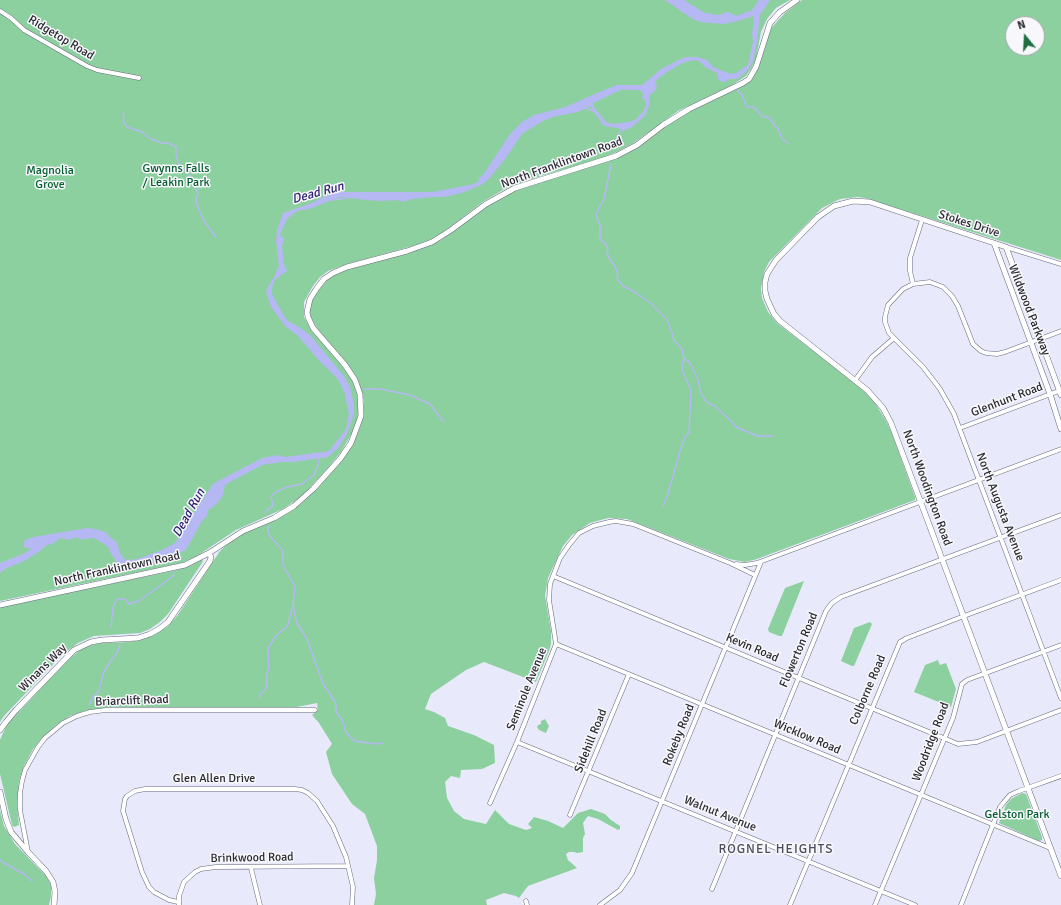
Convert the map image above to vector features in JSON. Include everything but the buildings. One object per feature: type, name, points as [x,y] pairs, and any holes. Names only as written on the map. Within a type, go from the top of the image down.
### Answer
[{"type":"street","name":"North Franklintown Road","points":[[0,605],[185,565],[208,554],[236,535],[274,518],[294,506],[313,489],[340,459],[357,431],[362,410],[358,386],[345,365],[313,328],[308,317],[307,312],[310,299],[324,279],[347,267],[414,249],[432,242],[486,204],[515,188],[616,156],[637,146],[663,125],[689,109],[749,79],[756,67],[770,23],[780,12],[797,0]]},
{"type":"street","name":"Ridgetop Road","points":[[0,11],[11,18],[24,30],[88,66],[97,70],[139,78]]},
{"type":"street","name":"North Woodington Road","points":[[870,202],[845,202],[834,206],[818,217],[776,260],[767,274],[765,282],[767,300],[774,314],[780,320],[856,379],[875,398],[888,416],[895,430],[1061,876]]},
{"type":"street","name":"Stokes Drive","points":[[870,202],[1061,264]]},
{"type":"street","points":[[913,284],[910,272],[910,258],[922,220]]},
{"type":"street","name":"Wildwood Parkway","points":[[994,243],[1050,394],[1061,429]]},
{"type":"street","name":"Wildwood Parkway","points":[[1006,247],[1060,392]]},
{"type":"street","points":[[856,379],[872,357],[894,338],[885,322],[888,305],[903,289],[913,284],[930,282],[940,285],[948,291],[955,301],[973,344],[986,354],[997,354],[1061,331]]},
{"type":"street","name":"North Augusta Avenue","points":[[894,338],[916,358],[932,378],[950,406],[960,428],[1061,698]]},
{"type":"street","name":"Glenhunt Road","points":[[960,428],[1050,394],[1060,392]]},
{"type":"street","points":[[730,563],[745,565],[761,562],[1061,449]]},
{"type":"street","name":"Flowerton Road","points":[[712,889],[826,611],[832,603],[841,598],[1061,515]]},
{"type":"street","name":"Seminole Avenue","points":[[490,803],[517,742],[556,644],[549,600],[550,584],[560,558],[573,539],[586,529],[609,522],[616,521],[632,524],[730,563],[755,575]]},
{"type":"street","name":"Winans Way","points":[[0,730],[16,710],[74,650],[91,642],[138,638],[150,634],[168,622],[210,561],[208,554]]},
{"type":"street","name":"Rokeby Road","points":[[600,905],[620,890],[632,873],[761,562]]},
{"type":"street","name":"Kevin Road","points":[[553,576],[958,744],[968,744],[1061,710]]},
{"type":"street","name":"Colborne Road","points":[[790,905],[900,642],[964,616],[1061,580]]},
{"type":"street","name":"Wicklow Road","points":[[556,644],[1050,848]]},
{"type":"street","name":"Woodridge Road","points":[[875,905],[953,718],[962,684],[967,680],[1061,645]]},
{"type":"street","name":"Sidehill Road","points":[[570,815],[629,674]]},
{"type":"street","name":"Briarclift Road","points":[[28,852],[20,810],[20,794],[25,770],[45,738],[63,723],[77,716],[90,712],[106,710],[315,710]]},
{"type":"street","name":"Walnut Avenue","points":[[517,742],[915,905]]},
{"type":"street","points":[[961,905],[1000,807],[1008,798],[1019,791],[1061,776]]},
{"type":"street","name":"Glen Allen Drive","points":[[178,904],[154,892],[149,887],[142,872],[123,810],[125,799],[135,791],[144,789],[302,790],[312,796],[323,809],[337,834],[348,866],[353,887],[352,905]]},
{"type":"street","points":[[0,792],[6,819],[11,832],[46,871],[53,882],[56,892],[54,905]]},
{"type":"street","name":"Brinkwood Road","points":[[178,904],[181,888],[184,882],[195,872],[208,868],[348,866]]},
{"type":"street","points":[[251,868],[260,905]]},
{"type":"green space","name":"Gwynns Falls / Leakin Park","points":[[0,0],[790,0],[776,8],[767,19],[761,32],[756,59],[746,76],[732,85],[678,111],[632,144],[604,158],[541,176],[503,190],[484,201],[442,233],[429,240],[347,264],[328,271],[320,277],[304,302],[304,317],[311,330],[337,359],[352,380],[358,395],[359,408],[357,420],[352,433],[341,452],[302,496],[283,509],[236,530],[197,556],[181,563],[0,601]]},
{"type":"green space","points":[[802,0],[1061,0],[1061,260],[865,198],[858,197],[840,199],[822,208],[769,262],[764,272],[761,289],[762,298],[768,312],[777,323],[860,387],[875,403],[891,431],[915,500],[757,559],[745,562],[729,559],[627,519],[608,518],[590,523],[572,535],[563,546],[548,578],[545,596],[551,631],[551,644],[536,682],[484,662],[466,670],[431,694],[425,709],[445,718],[448,726],[474,735],[494,745],[495,763],[482,769],[461,770],[460,778],[451,776],[445,782],[447,798],[454,811],[464,819],[486,824],[495,810],[509,824],[526,830],[532,828],[528,824],[534,817],[548,821],[563,828],[578,813],[591,809],[605,814],[620,826],[620,829],[618,830],[598,819],[588,816],[583,823],[585,834],[583,838],[583,852],[569,852],[566,854],[568,860],[577,868],[528,886],[519,898],[504,893],[486,900],[487,905],[374,905],[376,894],[374,878],[377,860],[377,846],[365,814],[352,804],[332,774],[326,752],[332,744],[319,723],[312,715],[318,710],[317,703],[297,707],[109,707],[84,711],[70,716],[56,725],[41,739],[33,749],[24,766],[19,781],[17,805],[19,825],[14,827],[12,825],[0,774],[0,740],[6,726],[13,718],[70,658],[80,650],[88,646],[101,643],[140,640],[149,637],[167,627],[177,616],[220,551],[233,539],[246,531],[288,513],[301,504],[319,487],[346,455],[354,442],[364,412],[364,401],[361,389],[355,375],[318,330],[310,316],[310,307],[314,296],[328,279],[353,267],[429,246],[441,240],[487,206],[505,195],[525,186],[609,161],[683,114],[732,91],[750,80],[772,27],[785,13]]},
{"type":"green space","points":[[201,559],[203,561],[202,563],[168,614],[160,622],[150,629],[140,633],[94,636],[78,643],[62,655],[0,722],[0,607],[177,570],[192,565]]},
{"type":"green space","points":[[804,581],[782,636],[769,632],[768,629],[785,588]]},
{"type":"green space","points":[[870,622],[872,624],[854,666],[841,661],[854,628]]},
{"type":"green space","points":[[938,660],[940,665],[946,663],[956,689],[951,707],[914,692],[925,665]]},
{"type":"green space","points":[[545,719],[549,726],[546,733],[539,730],[537,727],[541,724],[541,721]]},
{"type":"green space","name":"Gelston Park","points":[[1022,793],[1026,794],[1042,840],[1039,841],[999,823],[1006,805],[1011,799]]},
{"type":"green space","points":[[0,810],[4,826],[15,844],[47,877],[51,886],[49,905],[0,905]]},
{"type":"water","name":"Dead Run","points":[[665,0],[684,0],[705,13],[718,15],[728,12],[736,16],[752,10],[759,0],[770,0],[760,15],[753,61],[748,70],[737,79],[729,79],[725,82],[720,81],[717,73],[705,67],[699,61],[695,60],[682,63],[655,81],[657,86],[655,91],[650,95],[649,106],[645,116],[632,127],[623,131],[619,128],[603,125],[590,106],[578,112],[553,117],[541,122],[522,134],[506,158],[488,180],[481,185],[462,193],[444,197],[412,199],[403,202],[397,200],[381,201],[340,197],[309,209],[297,211],[287,219],[280,234],[281,237],[284,238],[282,247],[284,264],[287,271],[275,280],[272,287],[272,294],[288,321],[310,335],[344,376],[350,387],[354,405],[354,414],[347,434],[338,448],[328,457],[262,465],[225,485],[223,495],[220,500],[208,510],[207,516],[202,521],[186,550],[157,564],[128,570],[121,568],[115,560],[111,545],[107,540],[101,535],[88,534],[68,540],[61,538],[52,544],[47,545],[26,560],[5,569],[0,573],[0,563],[23,554],[32,548],[25,548],[23,545],[25,540],[33,537],[87,528],[100,530],[107,533],[124,559],[127,560],[137,559],[162,550],[175,543],[213,484],[216,482],[262,458],[278,455],[285,457],[329,451],[346,429],[349,414],[344,391],[339,381],[298,336],[285,326],[271,307],[266,292],[279,266],[276,241],[277,230],[283,213],[309,204],[334,192],[433,192],[474,184],[480,180],[478,178],[483,175],[510,134],[522,122],[534,115],[565,107],[616,85],[642,85],[661,69],[685,57],[697,57],[707,60],[713,67],[730,74],[736,73],[748,65],[753,41],[753,16],[723,24],[700,22],[691,18]],"holes":[[[623,89],[639,90],[643,93],[642,98],[645,100],[646,105],[643,112],[635,120],[628,122],[612,124],[606,122],[594,107],[593,103]]]},
{"type":"waterway","points":[[737,90],[742,95],[747,107],[754,107],[762,116],[770,118],[778,128],[782,139],[789,144]]},
{"type":"waterway","name":"Dead Run","points":[[586,108],[595,112]]},
{"type":"waterway","points":[[123,112],[124,123],[127,127],[142,132],[151,139],[162,143],[168,143],[176,147],[176,155],[179,165],[189,173],[198,194],[196,200],[197,205],[204,221],[216,237]]},
{"type":"waterway","points":[[617,140],[618,134],[622,129]]},
{"type":"waterway","points":[[611,165],[604,199],[596,215],[600,225],[600,239],[606,244],[608,249],[607,254],[617,270],[618,280],[623,286],[652,304],[667,320],[674,340],[682,349],[684,359],[682,370],[691,390],[689,432],[685,437],[681,448],[663,506]]},
{"type":"waterway","name":"Dead Run","points":[[332,200],[348,198]]},
{"type":"waterway","points":[[684,359],[691,365],[698,379],[700,391],[709,404],[715,406],[736,427],[757,436],[773,436]]},
{"type":"waterway","points":[[364,389],[380,389],[410,395],[430,404],[443,421]]},
{"type":"waterway","points":[[266,513],[268,509],[273,506],[271,496],[276,492],[287,487],[302,484],[314,475],[319,457]]},
{"type":"waterway","points":[[268,526],[270,536],[283,551],[283,565],[295,587],[293,606],[297,623],[307,639],[323,684],[336,704],[336,711],[342,720],[346,732],[354,741],[377,744],[383,743]]},
{"type":"waterway","name":"Dead Run","points":[[82,535],[92,533],[100,536],[113,545],[115,552]]},
{"type":"waterway","points":[[111,627],[113,607],[117,599],[125,599],[129,604],[139,601],[173,576],[174,573]]},
{"type":"waterway","points":[[259,698],[261,693],[266,689],[267,684],[269,667],[268,648],[275,637],[288,625],[292,608]]},
{"type":"waterway","points":[[89,705],[93,697],[99,691],[103,674],[117,653],[120,645]]},
{"type":"waterway","points":[[0,860],[24,874],[32,881]]},
{"type":"district","name":"ROGNEL HEIGHTS","points":[[776,850]]},
{"type":"park label","name":"Magnolia Grove","points":[[50,178]]}]
